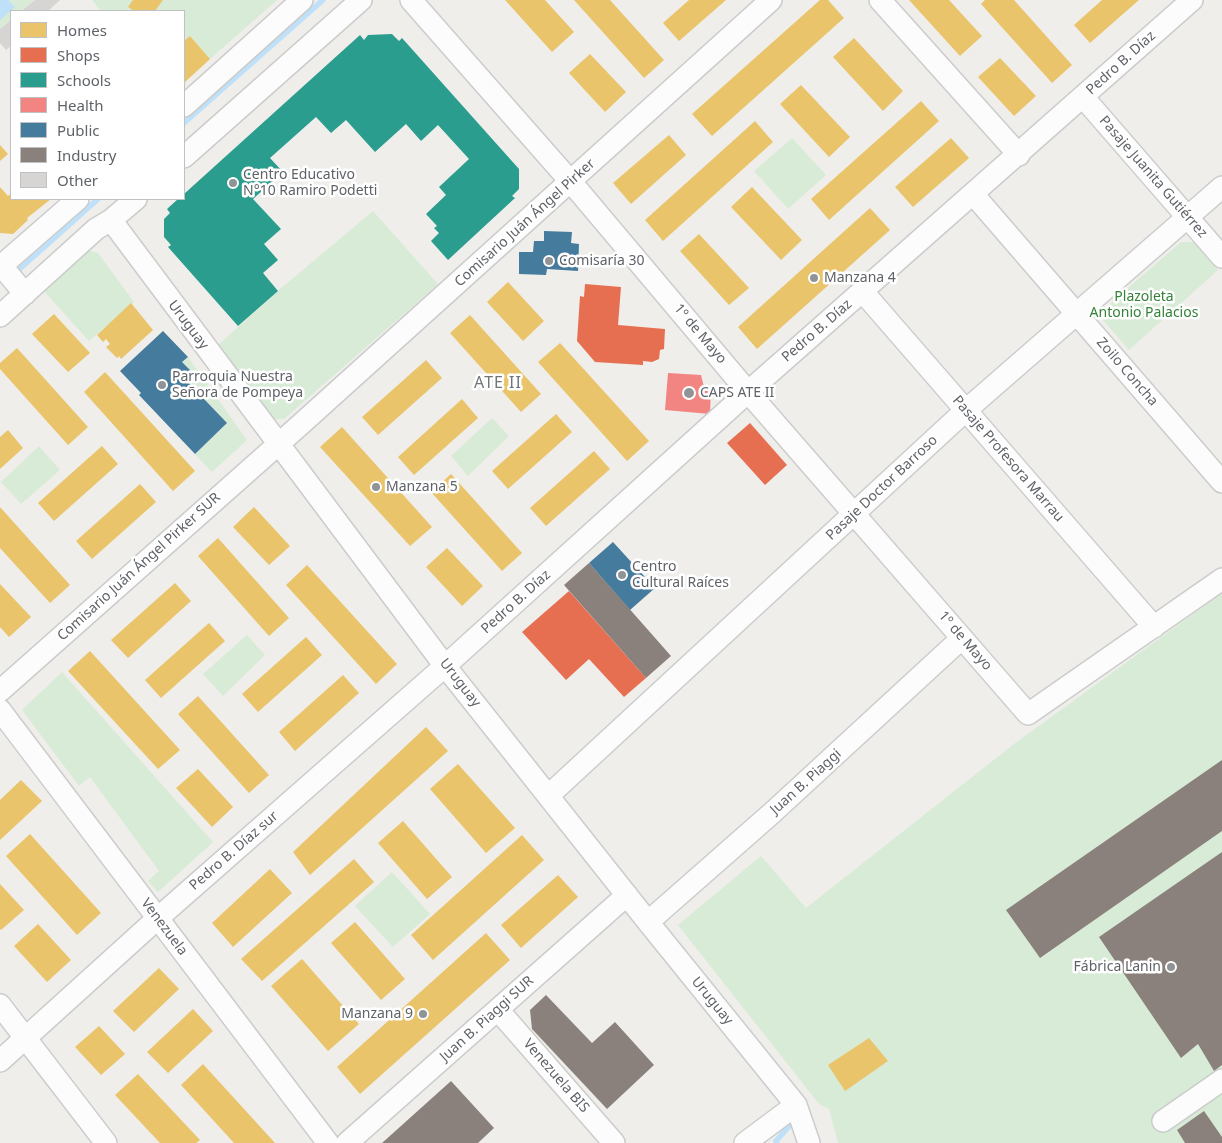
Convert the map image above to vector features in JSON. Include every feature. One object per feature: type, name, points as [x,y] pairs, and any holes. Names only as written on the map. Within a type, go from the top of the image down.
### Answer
[{"type":"street","points":[[185,105],[302,0]]},
{"type":"street","points":[[185,155],[361,0]]},
{"type":"street","name":"1º de Mayo","points":[[411,0],[571,182],[748,392],[1028,714],[1154,627]]},
{"type":"street","name":"Comisario Juán Ángel Pirker","points":[[278,444],[771,0]]},
{"type":"street","points":[[880,0],[1018,155]]},
{"type":"street","name":"Pedro B. Díaz","points":[[445,666],[748,392],[1192,0]]},
{"type":"street","name":"Pasaje Juanita Gutiérrez","points":[[1083,97],[1222,257]]},
{"type":"street","name":"Pasaje Doctor Barroso","points":[[548,796],[965,411],[1222,187]]},
{"type":"street","name":"Zoilo Concha","points":[[973,194],[1222,482]]},
{"type":"street","points":[[25,294],[0,266],[77,200]]},
{"type":"street","points":[[0,316],[96,229],[112,220],[135,200]]},
{"type":"street","name":"Uruguay","points":[[112,220],[445,666],[796,1105],[809,1143]]},
{"type":"street","name":"Pasaje Profesora Marrau","points":[[862,292],[1154,627]]},
{"type":"street","name":"Comisario Juán Ángel Pirker SUR","points":[[0,691],[278,444]]},
{"type":"street","points":[[1154,627],[1222,579]]},
{"type":"street","name":"Juan B. Piaggi","points":[[648,922],[772,813],[962,638]]},
{"type":"street","name":"Pedro B. Díaz sur","points":[[26,1039],[158,918],[445,666]]},
{"type":"street","name":"Venezuela","points":[[0,710],[328,1143]]},
{"type":"street","name":"Juan B. Piaggi SUR","points":[[348,1143],[627,895]]},
{"type":"street","points":[[0,1004],[106,1143]]},
{"type":"street","name":"Venezuela BIS","points":[[498,1010],[614,1143]]},
{"type":"street","points":[[0,1061],[26,1039]]},
{"type":"street","points":[[1163,1121],[1222,1080]]},
{"type":"street","points":[[745,1143],[796,1105]]},
{"type":"green space","points":[[0,0],[34,0],[22,10],[10,10],[10,21],[0,29]]},
{"type":"green space","points":[[92,0],[277,0],[210,59],[190,36],[185,40],[185,10],[100,10]]},
{"type":"green space","points":[[792,138],[826,175],[788,209],[754,171]]},
{"type":"green space","points":[[373,211],[438,284],[284,419],[274,419],[217,346],[278,291]]},
{"type":"green space","name":"Plazoleta Antonio Palacios","points":[[1181,242],[1194,242],[1218,270],[1129,350],[1103,320],[1104,309]]},
{"type":"green space","points":[[86,250],[98,253],[134,302],[89,341],[43,290]]},
{"type":"green space","points":[[188,357],[247,440],[212,472],[195,454],[227,423],[183,377],[190,370],[182,362]]},
{"type":"green space","points":[[492,418],[509,436],[468,476],[451,456]]},
{"type":"green space","points":[[39,446],[60,470],[21,504],[1,482]]},
{"type":"green space","points":[[1222,593],[1222,1143],[838,1143],[829,1109],[819,1104],[678,925],[761,856],[806,908],[1014,744]]},
{"type":"green space","points":[[247,635],[265,655],[223,696],[203,674]]},
{"type":"green space","points":[[62,672],[213,842],[158,892],[148,881],[159,871],[90,777],[79,786],[22,710]]},
{"type":"green space","points":[[392,872],[430,914],[393,947],[355,906]]},
{"type":"water","points":[[0,0],[8,0],[15,7],[0,20]]},
{"type":"building: Homes","points":[[133,0],[163,0],[156,10],[132,10],[128,7]]},
{"type":"building: Homes","points":[[505,0],[545,0],[574,32],[552,52]]},
{"type":"building: Homes","points":[[574,0],[610,0],[664,60],[644,78]]},
{"type":"building: Homes","points":[[689,0],[726,0],[679,41],[663,23]]},
{"type":"building: Homes","points":[[820,0],[828,0],[844,18],[712,136],[692,114]]},
{"type":"building: Homes","points":[[909,0],[949,0],[982,36],[960,56]]},
{"type":"building: Homes","points":[[985,0],[1014,0],[1072,65],[1052,83],[981,4]]},
{"type":"building: Homes","points":[[1102,0],[1139,0],[1090,43],[1074,25]]},
{"type":"building: Homes","points":[[190,36],[210,59],[185,82],[185,40]]},
{"type":"building: Homes","points":[[854,38],[903,91],[883,111],[833,57]]},
{"type":"building: Homes","points":[[590,54],[626,92],[605,112],[569,73]]},
{"type":"building: Homes","points":[[1000,58],[1036,96],[1014,116],[978,77]]},
{"type":"building: Homes","points":[[801,85],[850,137],[829,157],[780,104]]},
{"type":"building: Homes","points":[[921,101],[939,121],[829,220],[811,199]]},
{"type":"building: Homes","points":[[755,121],[773,142],[663,241],[645,220]]},
{"type":"building: Homes","points":[[669,135],[686,155],[631,204],[613,183]]},
{"type":"building: Homes","points":[[951,138],[969,158],[913,207],[895,187]]},
{"type":"building: Homes","points":[[0,145],[8,154],[0,161]]},
{"type":"building: Homes","points":[[0,187],[8,196],[10,194],[10,200],[50,200],[27,218],[28,220],[13,234],[0,233]]},
{"type":"building: Homes","name":"Manzana 4","points":[[752,187],[802,240],[781,260],[731,207]]},
{"type":"building: Homes","name":"Manzana 4","points":[[870,208],[890,230],[757,349],[738,327]]},
{"type":"building: Homes","points":[[699,234],[749,288],[729,305],[680,251]]},
{"type":"building: Homes","points":[[508,282],[544,321],[523,341],[487,302]]},
{"type":"building: Homes","points":[[131,303],[153,330],[121,359],[119,356],[117,358],[106,347],[110,344],[106,339],[103,342],[97,335]]},
{"type":"building: Homes","points":[[54,314],[90,353],[68,372],[32,334]]},
{"type":"building: Homes","points":[[470,315],[541,394],[521,412],[450,333]]},
{"type":"building: Homes","points":[[560,343],[649,441],[627,461],[538,362]]},
{"type":"building: Homes","points":[[17,348],[88,427],[68,445],[0,369],[0,363]]},
{"type":"building: Homes","points":[[426,360],[442,378],[378,435],[362,417]]},
{"type":"building: Homes","points":[[105,372],[195,471],[173,491],[84,392]]},
{"type":"building: Homes","name":"Manzana 5","points":[[462,399],[478,418],[414,475],[398,457]]},
{"type":"building: Homes","name":"Manzana 5","points":[[556,414],[572,432],[508,489],[492,471]]},
{"type":"building: Homes","name":"Manzana 5","points":[[342,427],[432,527],[410,546],[320,447]]},
{"type":"building: Homes","points":[[8,430],[23,448],[0,469],[0,437]]},
{"type":"building: Homes","points":[[102,446],[118,464],[54,521],[38,503]]},
{"type":"building: Homes","points":[[594,451],[610,469],[546,526],[530,508]]},
{"type":"building: Homes","name":"Manzana 5","points":[[451,474],[522,553],[502,571],[431,492]]},
{"type":"building: Homes","points":[[140,484],[156,502],[92,559],[76,541]]},
{"type":"building: Homes","points":[[0,507],[70,585],[50,603],[0,548]]},
{"type":"building: Homes","points":[[254,507],[290,546],[269,565],[233,527]]},
{"type":"building: Homes","points":[[218,538],[289,618],[269,636],[198,556]]},
{"type":"building: Homes","points":[[447,548],[483,586],[462,606],[426,567]]},
{"type":"building: Homes","points":[[307,565],[397,664],[376,684],[286,585]]},
{"type":"building: Homes","points":[[175,583],[191,601],[128,658],[111,640]]},
{"type":"building: Homes","points":[[0,584],[31,617],[9,637],[0,627]]},
{"type":"building: Homes","points":[[209,623],[225,641],[161,698],[145,680]]},
{"type":"building: Homes","points":[[306,637],[322,655],[258,712],[242,694]]},
{"type":"building: Homes","points":[[90,651],[180,750],[158,769],[68,671]]},
{"type":"building: Homes","points":[[343,675],[359,693],[295,751],[279,732]]},
{"type":"building: Homes","points":[[198,696],[269,775],[249,793],[178,714]]},
{"type":"building: Homes","points":[[426,727],[448,751],[310,875],[293,852]]},
{"type":"building: Homes","points":[[458,764],[515,828],[486,853],[430,789]]},
{"type":"building: Homes","points":[[198,769],[233,807],[212,827],[176,788]]},
{"type":"building: Homes","points":[[21,780],[42,801],[0,840],[0,800]]},
{"type":"building: Homes","points":[[403,821],[452,877],[427,899],[378,843]]},
{"type":"building: Homes","points":[[30,834],[101,913],[77,935],[6,856]]},
{"type":"building: Homes","points":[[522,835],[544,860],[433,960],[411,935]]},
{"type":"building: Homes","points":[[354,859],[374,882],[262,981],[241,959]]},
{"type":"building: Homes","points":[[270,869],[292,893],[233,947],[212,923]]},
{"type":"building: Homes","points":[[558,875],[578,897],[521,948],[501,925]]},
{"type":"building: Homes","points":[[0,884],[24,910],[1,930],[0,929]]},
{"type":"building: Homes","name":"Manzana 9","points":[[355,922],[405,979],[381,1000],[331,943]]},
{"type":"building: Homes","points":[[38,924],[71,960],[47,982],[14,946]]},
{"type":"building: Homes","name":"Manzana 9","points":[[486,933],[510,960],[360,1094],[337,1067]]},
{"type":"building: Homes","name":"Manzana 9","points":[[302,959],[359,1024],[328,1051],[271,986]]},
{"type":"building: Homes","points":[[159,968],[179,989],[134,1032],[113,1011]]},
{"type":"building: Homes","points":[[193,1009],[213,1031],[168,1073],[147,1052]]},
{"type":"building: Homes","points":[[99,1026],[125,1054],[101,1075],[75,1047]]},
{"type":"building: Homes","points":[[869,1038],[888,1061],[845,1091],[828,1065]]},
{"type":"building: Homes","points":[[203,1064],[275,1143],[234,1143],[181,1085]]},
{"type":"building: Homes","points":[[138,1074],[200,1140],[196,1143],[160,1143],[115,1095]]},
{"type":"building: Shops","points":[[585,284],[621,287],[618,325],[665,329],[664,349],[660,350],[659,359],[652,362],[643,361],[643,365],[595,362],[577,341],[580,296],[584,297]]},
{"type":"building: Shops","points":[[750,423],[787,465],[765,485],[727,443]]},
{"type":"building: Shops","points":[[569,591],[646,678],[624,697],[589,659],[566,680],[522,632]]},
{"type":"building: Schools","name":"Centro Educativo N°10 Ramiro Podetti","points":[[392,34],[399,41],[402,38],[519,169],[519,189],[512,196],[515,198],[448,260],[431,241],[439,233],[434,228],[437,226],[426,214],[446,195],[439,187],[469,159],[438,125],[421,141],[406,124],[375,152],[346,120],[331,133],[316,117],[270,158],[283,172],[253,199],[281,229],[264,244],[278,260],[263,273],[278,291],[238,326],[168,247],[171,245],[164,237],[164,219],[170,213],[167,209],[177,200],[185,200],[185,193],[360,35],[364,40],[368,35]]},
{"type":"building: Health","name":"CAPS ATE II","points":[[668,373],[701,375],[704,387],[711,388],[710,414],[665,410]]},
{"type":"building: Public","name":"Comisaría 30","points":[[544,231],[572,232],[571,243],[579,244],[578,271],[547,269],[546,275],[519,274],[519,252],[533,252],[534,241],[544,241]]},
{"type":"building: Public","name":"Parroquia Nuestra Señora de Pompeya","points":[[163,331],[188,357],[182,362],[190,370],[183,377],[227,423],[195,454],[139,395],[141,393],[120,371]]},
{"type":"building: Public","name":"Centro Cultural Raíces","points":[[613,542],[655,588],[630,610],[589,563]]},
{"type":"building: Industry","points":[[589,563],[671,656],[646,678],[564,585]]},
{"type":"building: Industry","name":"Fábrica Lanin","points":[[1222,760],[1222,831],[1040,958],[1006,910]]},
{"type":"building: Industry","name":"Fábrica Lanin","points":[[1222,852],[1222,1065],[1214,1071],[1198,1044],[1181,1058],[1099,937]]},
{"type":"building: Industry","points":[[546,995],[592,1043],[615,1022],[654,1065],[607,1109],[532,1029],[530,1010]]},
{"type":"building: Industry","points":[[451,1081],[494,1128],[478,1143],[382,1143]]},
{"type":"building: Industry","points":[[1204,1111],[1222,1137],[1222,1143],[1185,1143],[1177,1130]]},
{"type":"building: Other","points":[[35,0],[60,0],[49,10],[22,10]]},
{"type":"building: Other","points":[[10,21],[10,47],[6,50],[0,43],[0,29]]},
{"type":"waterway","points":[[185,122],[323,0]]},
{"type":"waterway","points":[[14,274],[97,200]]},
{"type":"waterway","points":[[777,1143],[776,1141],[792,1123]]},
{"type":"place","name":"Centro Educativo N°10 Ramiro Podetti","points":[[233,183]]},
{"type":"place","name":"Comisaría 30","points":[[549,261]]},
{"type":"place","name":"Manzana 4","points":[[814,278]]},
{"type":"place","name":"Parroquia Nuestra Señora de Pompeya","points":[[162,385]]},
{"type":"place","name":"CAPS ATE II","points":[[689,393]]},
{"type":"place","name":"Manzana 5","points":[[376,487]]},
{"type":"place","name":"Centro Cultural Raíces","points":[[622,575]]},
{"type":"place","name":"Fábrica Lanin","points":[[1171,967]]},
{"type":"place","name":"Manzana 9","points":[[423,1014]]},
{"type":"district","name":"ATE II","points":[[498,383]]}]
